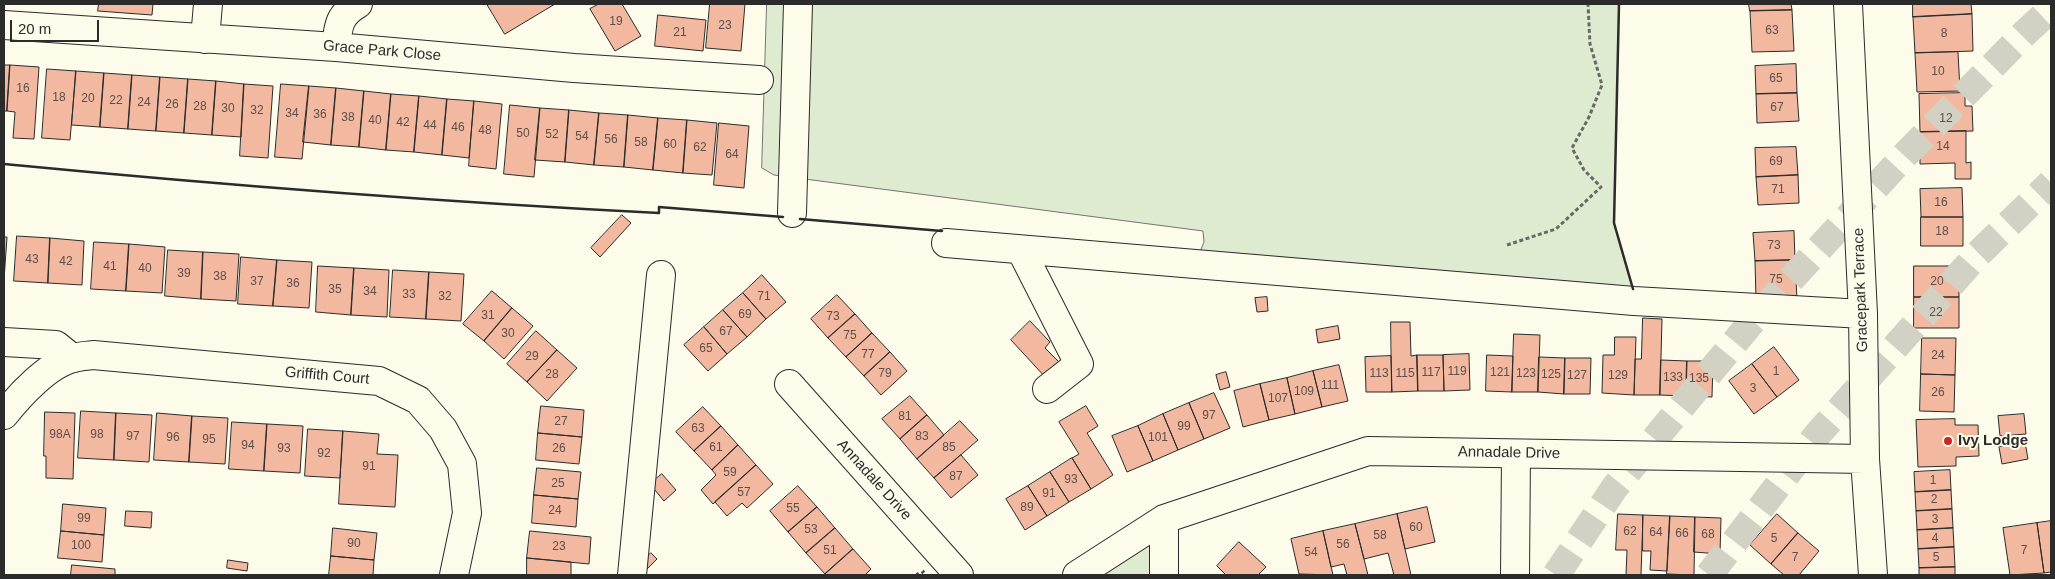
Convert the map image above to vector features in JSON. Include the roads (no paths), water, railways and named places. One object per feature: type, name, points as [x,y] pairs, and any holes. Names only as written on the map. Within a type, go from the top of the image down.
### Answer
[{"type":"street","points":[[205,39],[208,4]]},
{"type":"street","points":[[336,47],[338,26],[351,8],[358,4]]},
{"type":"street","points":[[792,213],[798,4]]},
{"type":"street","name":"Gracepark Terrace","points":[[1848,4],[1862,314],[1865,459],[1873,575]]},
{"type":"street","name":"Grace Park Close","points":[[4,25],[336,47],[574,68],[759,80]]},
{"type":"street","points":[[946,243],[1634,301],[1862,314]]},
{"type":"street","points":[[1021,250],[1079,364],[1047,389]]},
{"type":"street","points":[[632,575],[661,275]]},
{"type":"street","points":[[4,342],[56,345],[72,358]]},
{"type":"street","name":"Griffith Court","points":[[4,415],[14,402],[52,368],[72,358],[93,355],[379,381],[418,400],[443,429],[462,464],[467,513],[454,575]]},
{"type":"street","name":"Annadale Drive","points":[[789,384],[958,575]]},
{"type":"street","name":"Annadale Drive","points":[[1077,575],[1164,519],[1368,451],[1865,459]]},
{"type":"street","points":[[1515,575],[1516,454]]},
{"type":"street","points":[[1164,519],[1164,575]]},
{"type":"tunnel","points":[[1556,575],[1615,487],[1749,325],[1907,153],[2051,9]]},
{"type":"tunnel","points":[[1709,575],[1817,435],[1977,255],[2051,183]]},
{"type":"place","name":"Ivy Lodge","points":[[1948,441]]}]
